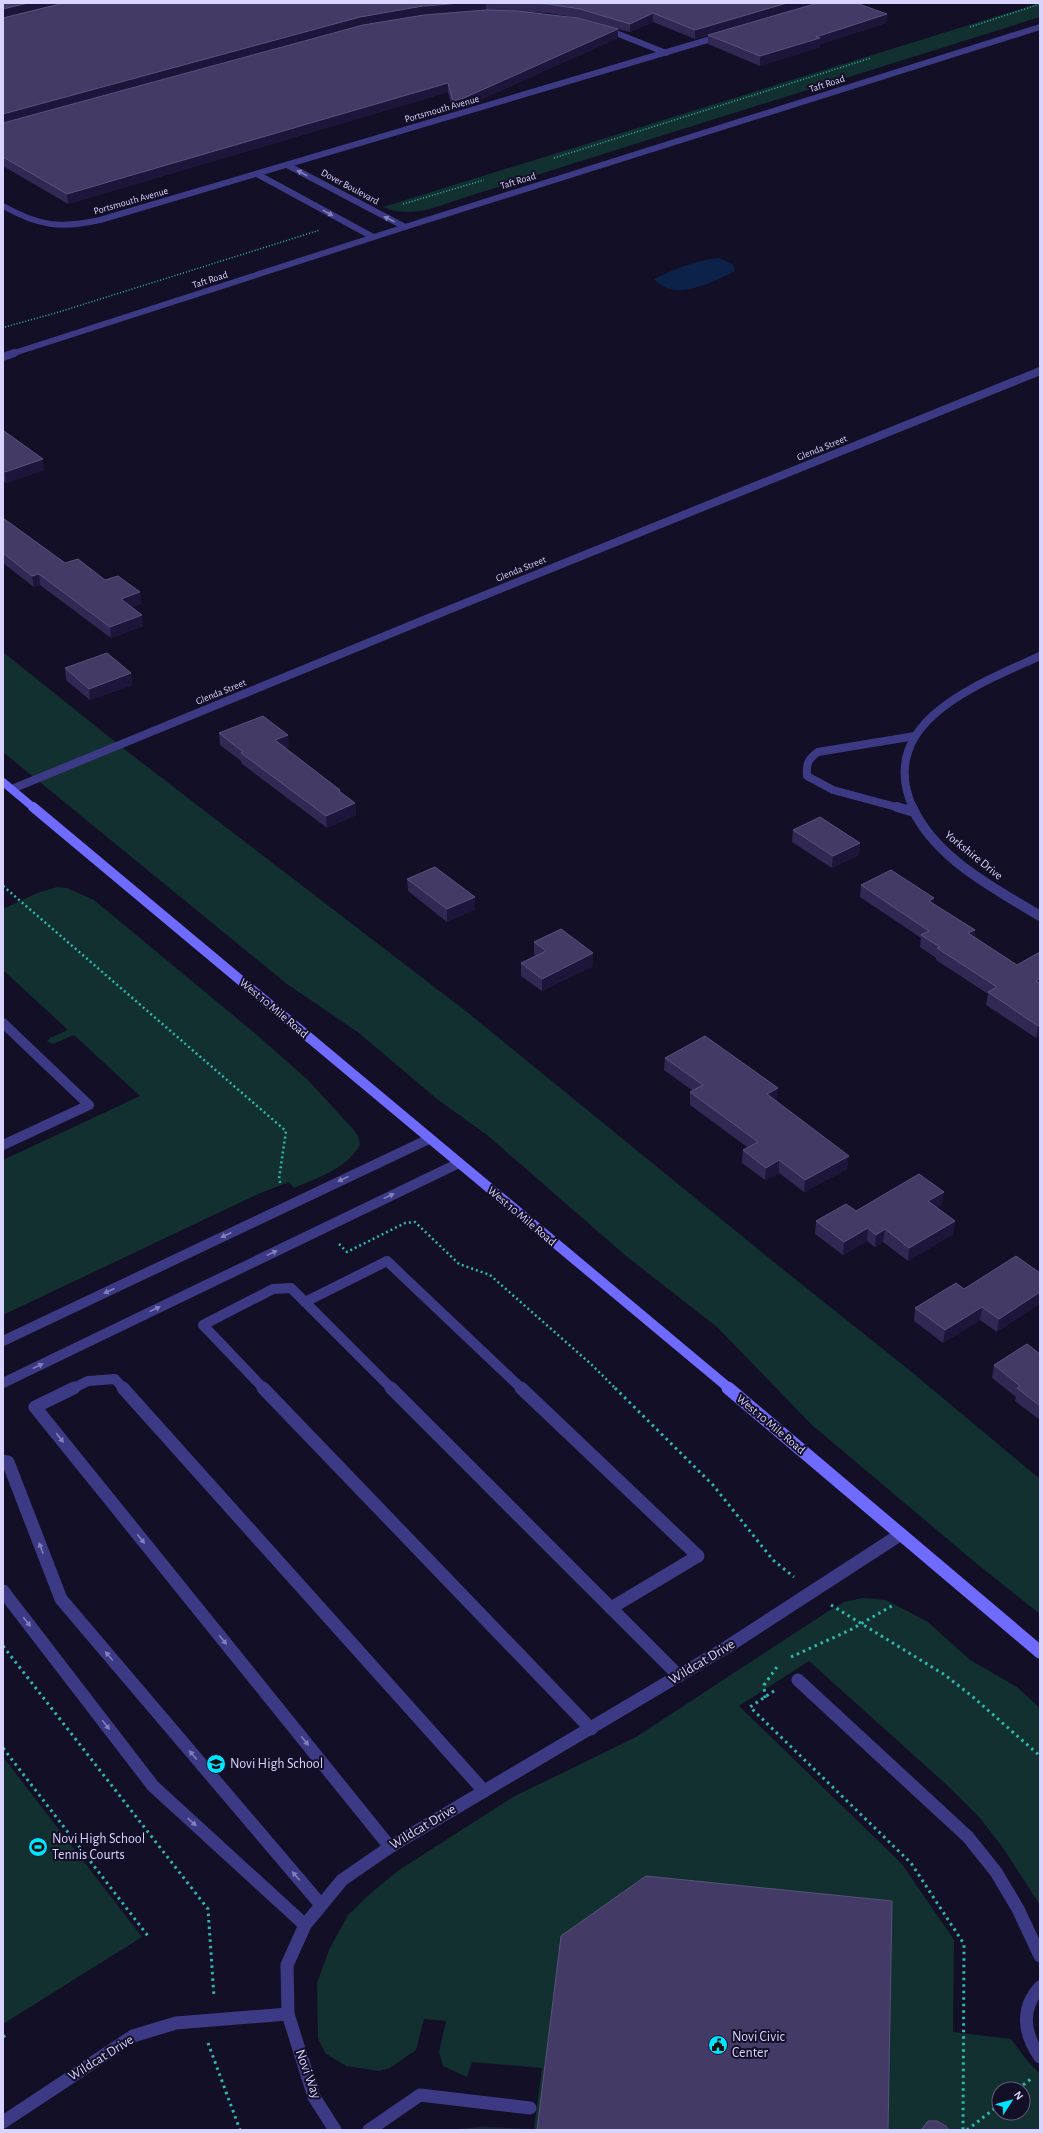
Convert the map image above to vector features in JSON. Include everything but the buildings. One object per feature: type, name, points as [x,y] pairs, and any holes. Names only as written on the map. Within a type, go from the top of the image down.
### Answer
[{"type":"main road","name":"West 10 Mile Road","points":[[3,782],[429,1139],[632,1306],[1040,1652]]},
{"type":"street","name":"Taft Road","points":[[3,357],[373,237],[1040,27]]},
{"type":"street","points":[[601,28],[666,52]]},
{"type":"street","name":"Portsmouth Avenue","points":[[3,206],[25,219],[55,226],[75,225],[100,220],[726,34]]},
{"type":"street","name":"Dover Boulevard","points":[[287,165],[405,227]]},
{"type":"street","points":[[257,174],[373,237]]},
{"type":"street","name":"Glenda Street","points":[[12,789],[448,610],[1040,371]]},
{"type":"street","name":"Yorkshire Drive","points":[[1040,656],[972,689],[948,703],[931,716],[908,744],[904,760],[904,775],[907,792],[914,812],[928,833],[958,861],[994,888],[1040,916]]},
{"type":"street","points":[[914,812],[869,798],[832,791],[817,784],[807,776],[806,766],[808,758],[818,752],[915,736]]},
{"type":"street","points":[[3,1023],[89,1106],[3,1145]]},
{"type":"street","points":[[3,1341],[429,1139]]},
{"type":"street","points":[[3,1383],[459,1163]]},
{"type":"street","points":[[305,1302],[387,1262],[698,1556],[611,1608]]},
{"type":"street","points":[[591,1729],[203,1325],[273,1289],[291,1288],[679,1676]]},
{"type":"street","points":[[390,1847],[35,1407],[88,1381],[115,1378],[484,1791]]},
{"type":"street","points":[[3,1461],[8,1462],[61,1600],[321,1905]]},
{"type":"street","name":"Wildcat Drive","points":[[3,2122],[133,2036],[176,2023],[288,2014],[287,1965],[305,1925],[342,1880],[390,1847],[679,1676],[901,1534]]},
{"type":"street","points":[[3,1592],[153,1786],[305,1925]]},
{"type":"street","points":[[798,1680],[968,1837],[996,1872],[1018,1909],[1040,1956]]},
{"type":"street","points":[[1040,1987],[1036,1991],[1027,2008],[1026,2028],[1033,2048],[1040,2057]]},
{"type":"street","name":"Novi Way","points":[[288,2014],[314,2097],[335,2130]]},
{"type":"street","points":[[369,2130],[420,2095],[530,2108]]},
{"type":"path","points":[[968,27],[1040,4]]},
{"type":"path","points":[[547,160],[878,56]]},
{"type":"path","points":[[401,205],[488,178]]},
{"type":"path","points":[[5,327],[66,310],[325,228]]},
{"type":"path","points":[[3,886],[286,1131],[279,1179],[284,1190],[296,1202]]},
{"type":"path","points":[[323,1228],[347,1252],[405,1223],[415,1222],[459,1264],[490,1275],[592,1365],[713,1485],[773,1560],[845,1616],[928,1664],[958,1684],[1040,1756]]},
{"type":"path","points":[[788,1659],[860,1624],[895,1604]]},
{"type":"path","points":[[3,1646],[208,1909],[214,1998],[208,2043],[216,2069],[240,2130]]},
{"type":"path","points":[[765,1698],[764,1686],[771,1673],[779,1665]]},
{"type":"path","points":[[774,1691],[750,1707],[911,1863],[964,1944],[963,2130]]},
{"type":"path","points":[[3,1748],[148,1936]]},
{"type":"path","points":[[1028,2081],[1035,2076]]},
{"type":"path","points":[[967,2130],[991,2111]]},
{"type":"green space","points":[[1040,3],[1040,17],[443,205],[413,212],[403,212],[383,207]]},
{"type":"green space","points":[[3,652],[128,752],[467,1012],[775,1263],[908,1369],[1040,1479],[1040,1614],[977,1564],[812,1425],[717,1327],[626,1256],[487,1135],[437,1099],[359,1033],[287,984],[3,752]]},
{"type":"green space","points":[[57,887],[67,888],[94,900],[257,1035],[308,1080],[352,1128],[358,1136],[360,1145],[348,1160],[322,1176],[294,1188],[289,1182],[258,1194],[3,1315],[3,1160],[140,1096],[74,1035],[53,1044],[47,1042],[50,1038],[68,1030],[3,970],[3,909],[37,893]]},
{"type":"green space","points":[[863,1598],[886,1600],[928,1622],[970,1660],[1017,1687],[1040,1708],[1040,1905],[1003,1848],[980,1818],[948,1786],[809,1661],[739,1706],[902,1864],[954,1940],[953,2032],[1011,2039],[1026,2059],[1040,2074],[1040,2130],[443,2130],[482,2127],[534,2129],[542,2068],[472,2062],[467,2077],[443,2066],[439,2052],[446,2021],[424,2019],[416,2050],[390,2068],[379,2071],[346,2066],[325,2053],[318,2038],[317,1983],[329,1950],[348,1915],[371,1893],[399,1870],[513,1797],[636,1737],[844,1602]]},
{"type":"green space","name":"Novi High School Tennis Courts","points":[[3,1757],[142,1937],[3,2024]]},
{"type":"water","points":[[719,258],[733,264],[735,271],[705,285],[683,290],[672,289],[662,286],[654,279],[686,266]]},
{"type":"place","name":"Novi High School","points":[[216,1764]]},
{"type":"place","name":"Novi High School Tennis Courts","points":[[38,1847]]},
{"type":"place","name":"Novi Civic Center","points":[[718,2045]]}]
